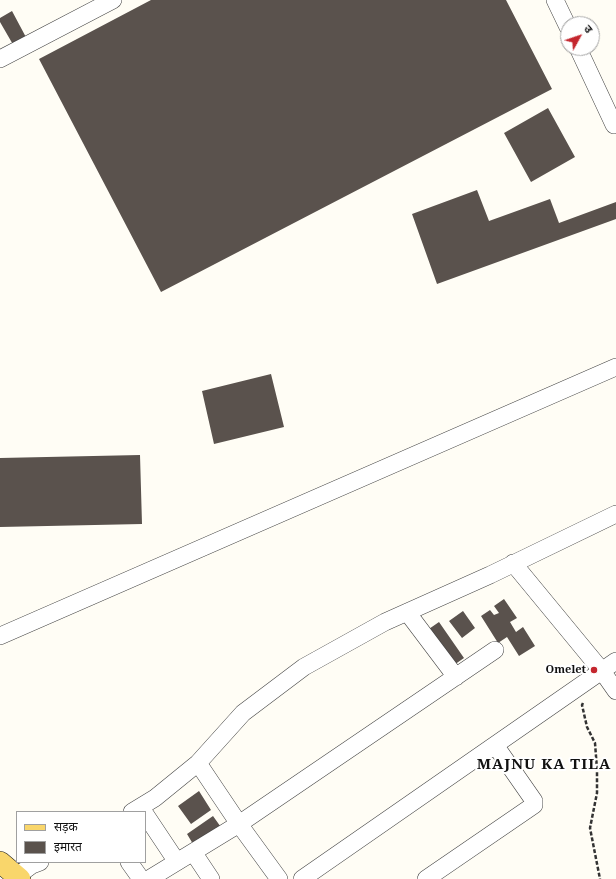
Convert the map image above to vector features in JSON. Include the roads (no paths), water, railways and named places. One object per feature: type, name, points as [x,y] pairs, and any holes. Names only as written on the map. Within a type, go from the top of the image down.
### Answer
[{"type":"main road","points":[[0,862],[17,878]]},
{"type":"street","points":[[0,59],[113,0]]},
{"type":"street","points":[[555,0],[563,16]]},
{"type":"street","points":[[582,56],[614,125]]},
{"type":"street","points":[[0,636],[616,367]]},
{"type":"street","points":[[140,811],[198,763],[243,713],[304,667],[385,622],[616,514]]},
{"type":"street","points":[[513,563],[596,675],[616,691]]},
{"type":"street","points":[[407,612],[456,677]]},
{"type":"street","points":[[157,877],[177,862],[239,824],[495,650]]},
{"type":"street","points":[[302,879],[616,661]]},
{"type":"street","points":[[426,879],[534,805],[534,801],[495,746]]},
{"type":"street","points":[[198,763],[239,824],[279,879]]},
{"type":"street","points":[[146,819],[177,862]]},
{"type":"street","points":[[193,852],[211,879]]},
{"type":"street","points":[[17,878],[32,865],[37,863]]},
{"type":"street","points":[[130,863],[141,879]]},
{"type":"place","name":"Omelet","points":[[594,670]]},
{"type":"district","name":"MAJNU KA TILA","points":[[544,765]]}]
